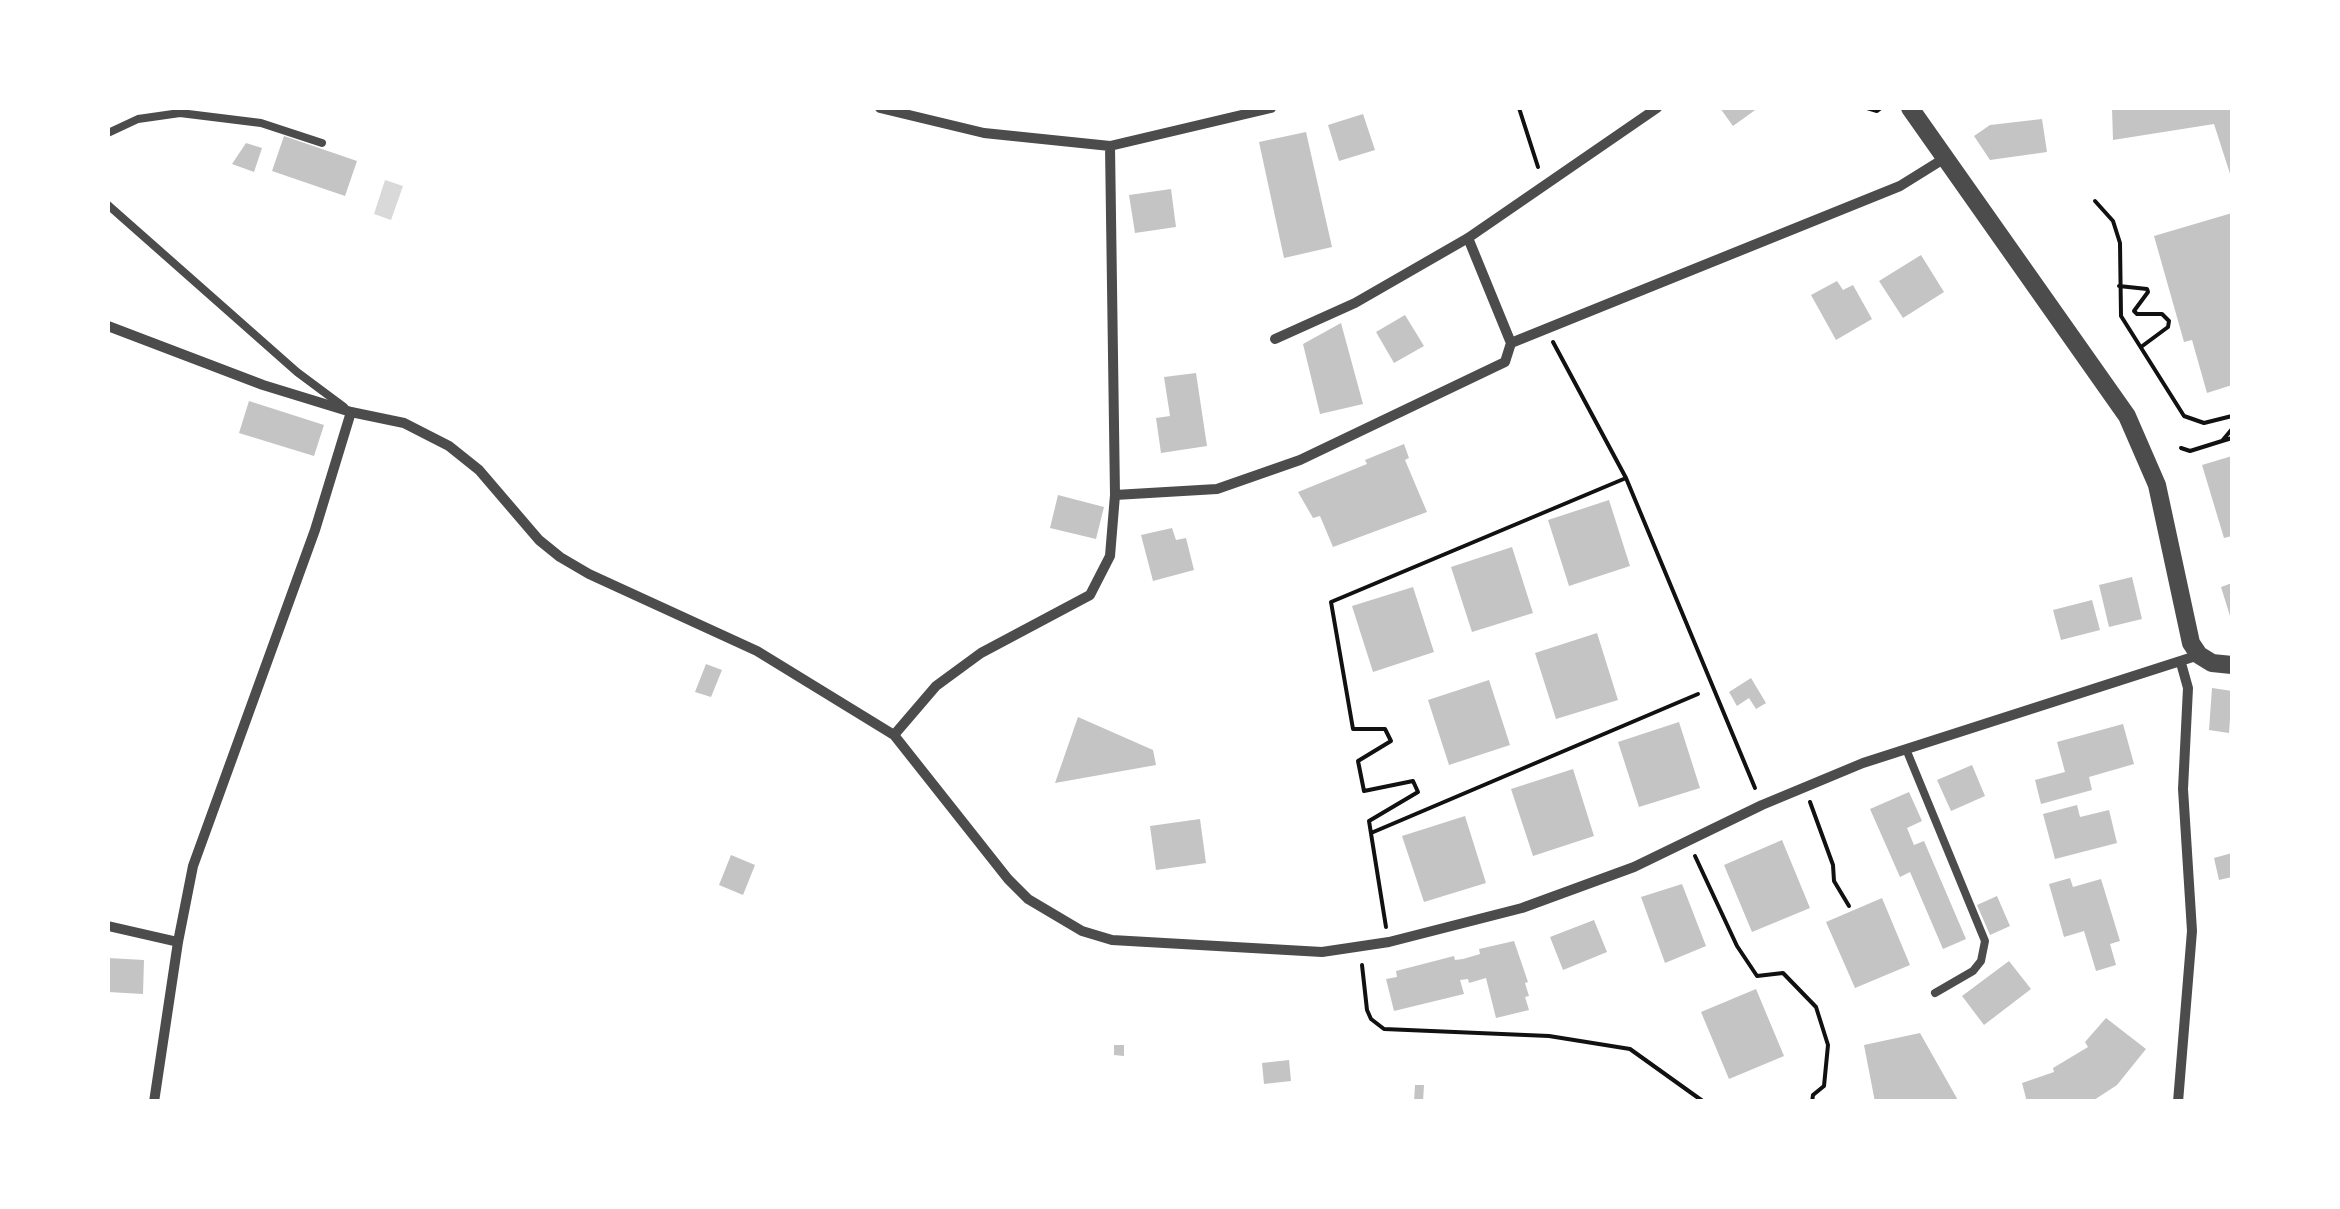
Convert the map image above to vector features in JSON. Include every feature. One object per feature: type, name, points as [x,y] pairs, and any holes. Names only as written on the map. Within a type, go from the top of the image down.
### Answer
[{"type":"street","points":[[880,108],[984,133],[1110,146],[1271,108]]},
{"type":"street","points":[[1275,339],[1355,302],[1468,238],[1657,108]]},
{"type":"street","points":[[1910,108],[2126,416],[2157,485],[2190,659],[2184,789],[2192,931],[2178,1102]]},
{"type":"street","points":[[894,735],[936,686],[981,653],[1090,595],[1110,556],[1115,495],[1110,146]]},
{"type":"street","points":[[1511,343],[1900,186],[1945,158]]},
{"type":"street","points":[[1115,495],[1217,489],[1300,460],[1505,362],[1511,343],[1468,238]]},
{"type":"street","points":[[108,326],[263,385],[404,423],[449,446],[479,470],[538,540],[560,557],[770,658],[894,735],[1028,900],[1082,931],[1112,940],[1283,952],[1322,952],[1389,942],[1579,889],[1863,763],[2190,659],[2232,666]]},
{"type":"street","points":[[154,1102],[178,942],[194,866],[316,530],[352,412]]},
{"type":"street","points":[[108,926],[178,942]]},
{"type":"lane","points":[[108,132],[138,118],[180,113],[260,122],[322,143]]},
{"type":"lane","points":[[108,204],[296,372],[352,412]]},
{"type":"lane","points":[[1906,750],[1985,941],[1982,961],[1973,971],[1935,992]]},
{"type":"path","points":[[1519,108],[1544,186]]},
{"type":"path","points":[[1867,108],[1881,108]]},
{"type":"path","points":[[2095,201],[2113,222],[2120,242],[2121,316],[2184,416],[2204,423],[2232,416]]},
{"type":"path","points":[[2119,286],[2147,289],[2134,311],[2162,314],[2170,321],[2168,327],[2141,347]]},
{"type":"path","points":[[1546,329],[1626,478],[1762,805]]},
{"type":"path","points":[[2222,442],[2232,429]]},
{"type":"path","points":[[2180,448],[2190,451],[2232,438]]},
{"type":"path","points":[[1389,942],[1369,821],[1418,792],[1413,781],[1364,790],[1358,761],[1391,741],[1386,728],[1353,729],[1331,602],[1626,478]]},
{"type":"path","points":[[1371,833],[1698,694]]},
{"type":"path","points":[[1808,798],[1834,865],[1834,881],[1849,906]]},
{"type":"path","points":[[1693,852],[1737,946],[1757,976],[1784,974],[1816,1008],[1828,1045],[1824,1086],[1812,1095],[1812,1102]]},
{"type":"path","points":[[1361,959],[1367,1010],[1371,1020],[1384,1029],[1549,1036],[1630,1050],[1704,1102]]},
{"type":"shaded area","points":[[385,180],[403,186],[391,220],[374,214]]},
{"type":"building","points":[[1720,108],[1758,108],[1733,126]]},
{"type":"building","points":[[2112,108],[2232,108],[2232,180],[2214,124],[2113,140]]},
{"type":"building","points":[[1363,114],[1375,150],[1339,161],[1328,125]]},
{"type":"building","points":[[2042,119],[2047,152],[1990,160],[1974,136],[1990,125]]},
{"type":"building","points":[[1306,132],[1332,247],[1284,258],[1259,142]]},
{"type":"building","points":[[284,136],[357,161],[345,196],[272,171]]},
{"type":"building","points":[[246,143],[262,148],[254,172],[232,164]]},
{"type":"building","points":[[1171,189],[1176,227],[1135,233],[1129,195]]},
{"type":"building","points":[[2232,213],[2232,385],[2207,393],[2192,340],[2184,342],[2154,236]]},
{"type":"building","points":[[1921,255],[1944,292],[1903,318],[1879,281]]},
{"type":"building","points":[[1837,281],[1843,290],[1853,285],[1872,319],[1836,340],[1811,295]]},
{"type":"building","points":[[1405,315],[1424,346],[1394,363],[1376,332]]},
{"type":"building","points":[[1341,323],[1363,404],[1320,414],[1303,344]]},
{"type":"building","points":[[1196,373],[1207,446],[1161,453],[1156,418],[1170,416],[1164,377]]},
{"type":"building","points":[[249,401],[324,425],[314,456],[239,433]]},
{"type":"building","points":[[1404,444],[1409,458],[1405,460],[1427,512],[1333,547],[1320,516],[1313,518],[1298,492]]},
{"type":"building","points":[[2232,456],[2232,536],[2224,538],[2202,465]]},
{"type":"building","points":[[1058,495],[1104,507],[1096,539],[1050,528]]},
{"type":"building","points":[[1609,500],[1630,566],[1569,586],[1548,520]]},
{"type":"building","points":[[1172,528],[1176,540],[1186,538],[1194,570],[1153,581],[1141,535]]},
{"type":"building","points":[[1512,547],[1533,613],[1472,632],[1451,567]]},
{"type":"building","points":[[2132,577],[2142,619],[2109,627],[2099,585]]},
{"type":"building","points":[[2232,583],[2232,616],[2230,616],[2221,587]]},
{"type":"building","points":[[1413,587],[1434,652],[1373,672],[1352,606]]},
{"type":"building","points":[[2092,600],[2100,630],[2061,640],[2053,610]]},
{"type":"building","points":[[1597,633],[1618,700],[1556,719],[1535,653]]},
{"type":"building","points":[[706,664],[722,670],[711,697],[695,692]]},
{"type":"building","points":[[1751,678],[1766,703],[1756,709],[1749,698],[1737,706],[1729,692]]},
{"type":"building","points":[[1489,680],[1510,745],[1449,765],[1428,700]]},
{"type":"building","points":[[2212,688],[2232,691],[2229,733],[2209,730]]},
{"type":"building","points":[[1078,717],[1153,750],[1156,765],[1055,783]]},
{"type":"building","points":[[1679,722],[1700,788],[1639,807],[1618,742]]},
{"type":"building","points":[[2123,724],[2134,764],[2089,777],[2092,790],[2041,804],[2035,780],[2065,772],[2057,742]]},
{"type":"building","points":[[1972,765],[1985,796],[1951,811],[1937,780]]},
{"type":"building","points":[[1573,769],[1594,836],[1533,856],[1511,789]]},
{"type":"building","points":[[1909,792],[1922,821],[1907,828],[1914,845],[1924,841],[1966,939],[1943,949],[1910,872],[1900,877],[1870,809]]},
{"type":"building","points":[[2077,805],[2080,817],[2109,810],[2117,843],[2055,859],[2043,814]]},
{"type":"building","points":[[1465,816],[1486,883],[1424,902],[1402,836]]},
{"type":"building","points":[[1200,819],[1206,863],[1156,870],[1150,826]]},
{"type":"building","points":[[1782,840],[1810,908],[1752,932],[1724,865]]},
{"type":"building","points":[[2232,853],[2232,877],[2219,880],[2214,858]]},
{"type":"building","points":[[731,855],[755,865],[743,895],[719,885]]},
{"type":"building","points":[[2070,878],[2073,887],[2101,879],[2120,941],[2110,944],[2116,965],[2096,971],[2084,931],[2064,937],[2049,884]]},
{"type":"building","points":[[1682,884],[1706,946],[1665,963],[1641,897]]},
{"type":"building","points":[[1997,896],[2010,926],[1990,935],[1977,905]]},
{"type":"building","points":[[1882,898],[1910,965],[1855,988],[1826,922]]},
{"type":"building","points":[[1594,920],[1607,952],[1563,970],[1550,937]]},
{"type":"building","points":[[1514,941],[1528,982],[1525,983],[1529,996],[1525,997],[1529,1010],[1496,1018],[1486,978],[1469,983],[1468,979],[1460,980],[1464,994],[1394,1011],[1386,979],[1397,977],[1396,971],[1454,956],[1455,960],[1463,959],[1480,954],[1479,949]]},
{"type":"building","points":[[108,958],[144,960],[143,994],[108,992]]},
{"type":"building","points":[[2009,961],[2031,989],[1984,1025],[1962,996]]},
{"type":"building","points":[[1756,989],[1784,1056],[1729,1079],[1701,1012]]},
{"type":"building","points":[[2106,1018],[2146,1049],[2117,1085],[2091,1102],[2027,1102],[2022,1083],[2054,1072],[2053,1068],[2088,1047],[2085,1042]]},
{"type":"building","points":[[1920,1033],[1959,1102],[1875,1102],[1864,1045]]},
{"type":"building","points":[[1114,1045],[1124,1045],[1124,1056],[1114,1055]]},
{"type":"building","points":[[1289,1060],[1291,1081],[1264,1084],[1262,1063]]},
{"type":"building","points":[[1415,1085],[1424,1085],[1423,1102],[1414,1102]]}]
